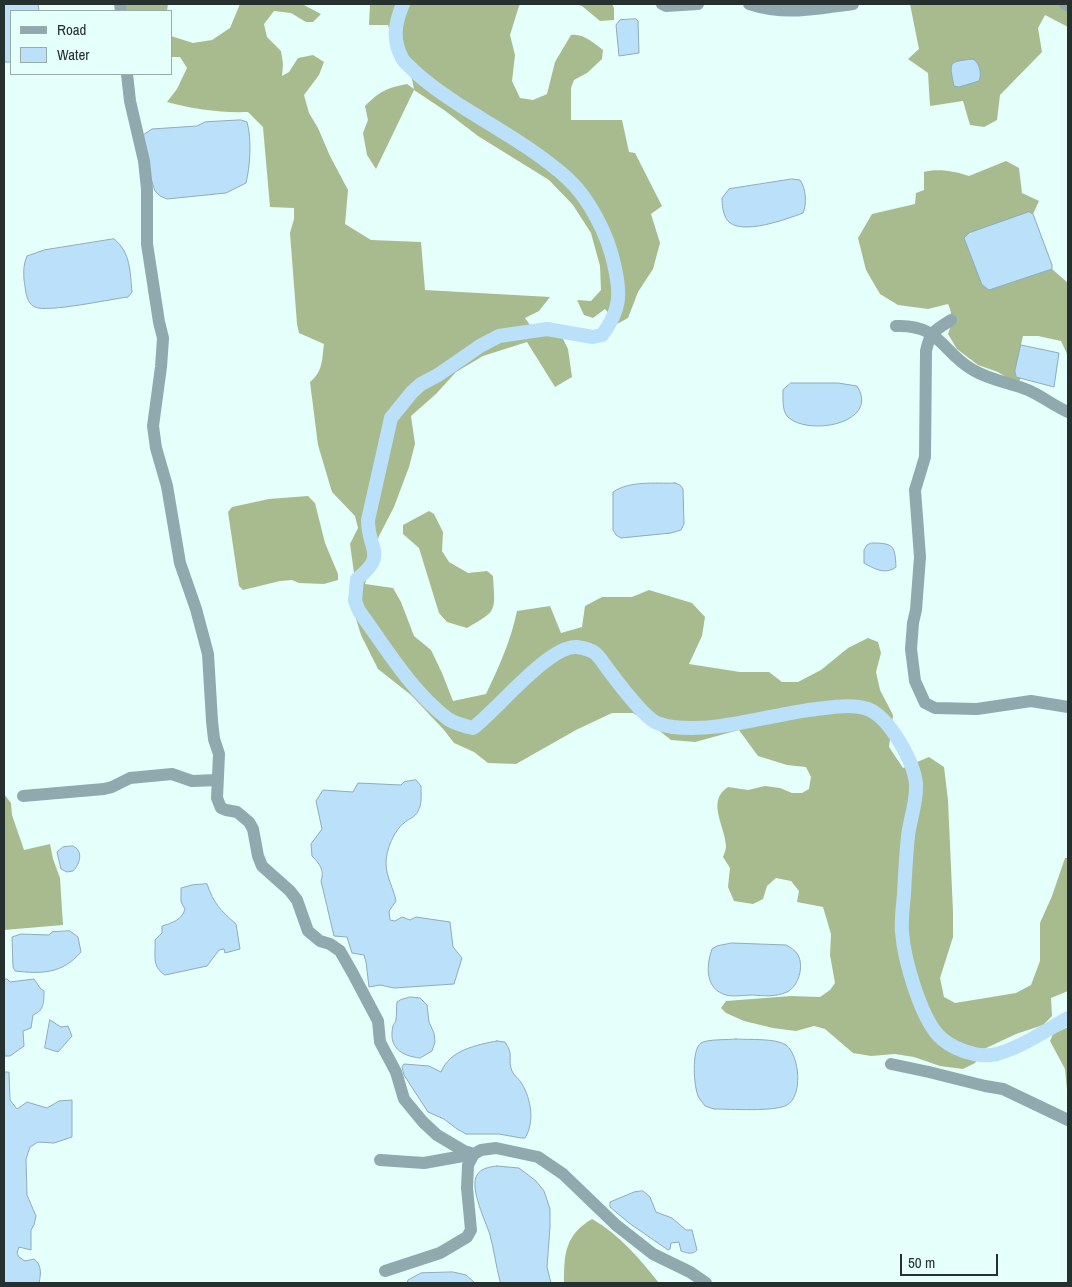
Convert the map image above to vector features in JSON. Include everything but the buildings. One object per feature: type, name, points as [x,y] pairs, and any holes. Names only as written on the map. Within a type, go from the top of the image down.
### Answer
[{"type":"street","points":[[662,4],[666,6],[698,4]]},
{"type":"street","points":[[748,4],[782,12],[853,4]]},
{"type":"street","points":[[127,75],[131,109],[144,161],[147,189],[147,244],[163,338],[162,367],[153,426],[156,448],[167,486],[180,563],[196,609],[208,654],[212,721],[214,739],[219,754],[216,798],[221,808],[237,812],[249,822],[253,829],[258,856],[262,866],[290,891],[297,900],[308,931],[320,941],[340,950],[378,1021],[380,1042],[396,1072],[404,1099],[437,1135],[464,1151],[474,1154]]},
{"type":"street","points":[[951,320],[931,334],[926,350],[925,457],[915,490],[920,558],[911,649],[915,681],[925,703],[935,708],[976,709],[1031,701],[1068,708]]},
{"type":"street","points":[[896,326],[913,327],[931,334],[941,340],[960,361],[971,369],[985,376],[1029,391],[1068,412]]},
{"type":"street","points":[[23,796],[104,789],[130,778],[172,774],[192,781],[217,780]]},
{"type":"street","points":[[891,1064],[1003,1089],[1068,1120]]},
{"type":"street","points":[[380,1160],[424,1163],[496,1148],[538,1157],[563,1174],[616,1225],[653,1254],[690,1272],[706,1283]]},
{"type":"street","points":[[385,1271],[440,1253],[468,1237],[471,1230],[468,1165],[474,1154]]},
{"type":"green space","points":[[125,4],[168,4],[167,10],[127,10]]},
{"type":"green space","points":[[240,4],[302,4],[321,14],[313,22],[306,22],[291,13],[274,11],[264,24],[267,37],[281,51],[282,76],[289,72],[298,58],[313,55],[324,62],[319,75],[304,95],[309,113],[348,190],[345,224],[371,240],[421,242],[425,290],[550,297],[539,311],[525,318],[537,335],[562,337],[568,349],[572,377],[555,387],[527,342],[483,356],[456,372],[436,394],[411,416],[415,444],[409,467],[394,507],[379,536],[365,584],[393,588],[401,602],[414,636],[431,650],[453,701],[486,694],[504,653],[517,611],[550,606],[561,633],[582,627],[585,606],[602,597],[632,597],[649,590],[692,603],[705,617],[702,636],[689,664],[740,672],[769,672],[782,682],[798,682],[821,670],[848,648],[868,638],[878,642],[881,653],[876,672],[880,690],[893,715],[889,747],[903,768],[929,757],[944,767],[948,800],[953,937],[940,978],[944,997],[955,1003],[1016,993],[1031,985],[1040,961],[1040,923],[1052,896],[1065,858],[1068,858],[1068,991],[1051,998],[1052,1016],[1043,1025],[1016,1034],[984,1049],[975,1063],[963,1069],[940,1066],[914,1057],[895,1054],[871,1056],[853,1053],[825,1029],[814,1026],[796,1031],[773,1028],[744,1021],[726,1013],[721,1008],[726,1001],[791,996],[820,997],[830,990],[835,983],[830,955],[831,934],[823,907],[797,902],[799,891],[791,881],[776,878],[767,886],[763,899],[753,904],[734,901],[728,887],[730,868],[723,857],[726,846],[717,807],[718,799],[722,793],[728,787],[748,790],[765,786],[780,788],[792,793],[802,793],[809,789],[811,777],[806,767],[787,765],[758,756],[739,730],[695,742],[671,740],[633,713],[612,713],[576,730],[516,764],[488,763],[474,752],[454,743],[411,695],[378,669],[361,635],[349,596],[354,573],[350,544],[358,528],[355,516],[332,492],[318,445],[310,382],[320,370],[324,344],[299,333],[297,324],[290,233],[294,219],[294,208],[270,207],[263,127],[248,112],[207,110],[167,102],[177,89],[187,68],[180,57],[172,57],[172,36],[193,43],[212,40],[230,28]]},
{"type":"green space","points":[[370,4],[521,4],[510,35],[515,55],[512,81],[520,98],[533,100],[547,94],[555,62],[571,35],[584,37],[603,50],[602,59],[587,73],[574,80],[571,88],[571,120],[622,120],[629,152],[635,153],[662,206],[651,214],[660,243],[653,269],[638,292],[628,318],[617,324],[605,309],[593,318],[584,315],[577,300],[591,301],[601,290],[600,266],[591,233],[573,205],[549,180],[478,136],[414,90],[376,169],[367,155],[363,133],[368,120],[365,106],[375,97],[389,89],[407,84],[414,89],[412,79],[399,60],[388,25],[369,25]]},
{"type":"green space","points":[[576,4],[612,4],[614,20],[600,21],[582,6]]},
{"type":"green space","points":[[910,4],[1068,4],[1068,27],[1045,15],[1038,28],[1042,52],[1000,95],[997,120],[984,127],[970,125],[963,101],[930,106],[928,73],[908,59],[919,49]]},
{"type":"green space","points":[[1006,161],[1019,168],[1022,193],[1039,201],[1033,214],[1029,212],[969,233],[964,238],[989,290],[1052,269],[1068,283],[1068,356],[1061,341],[1038,336],[1023,336],[1015,371],[1016,377],[1021,378],[1017,384],[998,372],[978,365],[957,349],[948,334],[951,312],[948,304],[928,309],[898,305],[880,294],[866,270],[858,238],[872,214],[915,204],[916,193],[924,190],[924,172],[934,170],[946,171],[969,176]]},
{"type":"green space","points":[[308,496],[315,503],[325,543],[338,574],[338,580],[324,584],[299,583],[292,580],[280,581],[243,590],[239,586],[228,512],[232,507],[269,499]]},
{"type":"green space","points":[[429,511],[434,514],[443,532],[442,551],[449,562],[468,573],[487,571],[493,576],[494,604],[492,609],[484,617],[467,628],[447,622],[439,613],[419,548],[403,534],[403,525]]},
{"type":"green space","points":[[4,794],[11,803],[12,815],[24,850],[50,844],[60,878],[63,925],[4,930]]},
{"type":"green space","points":[[1068,1027],[1068,1099],[1065,1069],[1050,1041],[1053,1034]]},
{"type":"green space","points":[[592,1219],[620,1240],[659,1283],[564,1283],[566,1254],[571,1239],[583,1225]]},
{"type":"water","points":[[4,4],[38,4],[39,10],[10,10],[10,62],[4,62]]},
{"type":"water","points":[[636,19],[638,21],[639,53],[619,56],[616,25],[620,20]]},
{"type":"water","points":[[973,59],[980,69],[979,81],[959,87],[954,86],[951,72],[952,64]]},
{"type":"water","points":[[241,120],[247,122],[250,136],[249,169],[246,183],[226,193],[167,199],[155,191],[149,173],[143,135],[152,129],[197,126],[205,122]]},
{"type":"water","points":[[792,179],[800,180],[804,187],[805,201],[803,213],[753,227],[734,225],[726,219],[722,198],[729,189]]},
{"type":"water","points":[[1029,212],[1033,214],[1052,269],[989,290],[982,285],[964,238],[969,233]]},
{"type":"water","points":[[114,239],[124,250],[129,263],[132,292],[128,297],[52,308],[35,307],[30,303],[26,295],[24,278],[27,256],[44,250]]},
{"type":"water","points":[[1021,345],[1059,353],[1054,387],[1016,377],[1015,371]]},
{"type":"water","points":[[791,383],[838,383],[857,386],[862,399],[859,410],[850,418],[824,426],[809,426],[796,422],[787,416],[784,407],[783,390]]},
{"type":"water","points":[[675,483],[683,489],[684,524],[681,530],[671,533],[621,538],[616,535],[613,530],[613,492],[635,484]]},
{"type":"water","points":[[872,543],[885,544],[892,547],[895,554],[896,567],[884,571],[864,563],[864,550],[867,545]]},
{"type":"water","points":[[416,780],[421,786],[420,807],[415,815],[397,830],[389,846],[386,858],[387,873],[396,901],[389,911],[390,920],[395,921],[402,917],[410,920],[416,917],[450,922],[453,947],[462,958],[454,984],[394,988],[380,985],[369,987],[364,955],[352,953],[347,937],[334,936],[321,881],[322,870],[312,856],[311,844],[322,829],[316,801],[323,790],[353,792],[358,783],[401,785],[404,782]]},
{"type":"water","points":[[73,846],[79,851],[80,858],[78,865],[73,871],[67,872],[61,869],[57,852],[63,847]]},
{"type":"water","points":[[207,884],[218,906],[236,924],[240,949],[225,953],[224,949],[219,950],[207,966],[165,975],[156,964],[155,940],[162,933],[162,926],[176,920],[184,913],[185,909],[181,902],[181,888]]},
{"type":"water","points":[[70,931],[78,937],[81,952],[66,965],[43,972],[15,971],[13,967],[12,937],[21,934],[49,935],[52,932]]},
{"type":"water","points":[[732,943],[786,945],[791,948],[800,960],[799,975],[795,985],[783,994],[766,996],[732,996],[719,992],[714,988],[709,976],[710,956],[712,949],[717,946]]},
{"type":"water","points":[[7,979],[10,982],[34,979],[44,991],[44,995],[41,1009],[33,1015],[31,1028],[23,1031],[24,1046],[10,1056],[4,1056],[4,980]]},
{"type":"water","points":[[410,997],[420,998],[427,1005],[429,1022],[434,1033],[435,1042],[432,1051],[420,1058],[402,1053],[392,1040],[397,1002]]},
{"type":"water","points":[[50,1020],[61,1027],[68,1026],[72,1036],[58,1052],[45,1048]]},
{"type":"water","points":[[736,1039],[776,1041],[786,1045],[791,1050],[797,1066],[798,1076],[796,1093],[787,1105],[773,1109],[752,1110],[714,1109],[705,1106],[698,1096],[695,1084],[694,1068],[698,1047],[701,1043],[708,1041]]},
{"type":"water","points":[[497,1041],[505,1042],[508,1047],[512,1071],[521,1082],[530,1103],[530,1125],[525,1138],[499,1134],[466,1134],[444,1119],[428,1112],[404,1075],[402,1067],[404,1064],[429,1066],[441,1072],[451,1058],[464,1050]]},
{"type":"water","points":[[4,1072],[9,1072],[10,1100],[17,1109],[27,1102],[47,1108],[59,1101],[72,1100],[72,1137],[54,1143],[38,1142],[30,1147],[26,1159],[27,1195],[36,1216],[31,1230],[31,1250],[19,1247],[17,1253],[25,1261],[34,1259],[37,1261],[40,1270],[39,1283],[4,1283]]},
{"type":"water","points":[[497,1166],[519,1168],[536,1181],[544,1191],[550,1209],[547,1267],[551,1283],[501,1283],[500,1281],[490,1235],[475,1188],[477,1175],[481,1171]]},
{"type":"water","points":[[643,1191],[650,1197],[656,1212],[672,1218],[686,1230],[692,1230],[697,1250],[694,1253],[681,1251],[679,1242],[671,1243],[668,1250],[629,1223],[610,1207],[610,1202],[634,1192]]},
{"type":"water","points":[[453,1272],[466,1275],[475,1283],[407,1283],[408,1280],[421,1273]]},
{"type":"waterway","points":[[403,4],[398,18],[396,38],[399,51],[405,62],[442,93],[542,158],[567,178],[583,196],[607,241],[618,284],[618,301],[613,317],[602,335],[593,337],[547,329],[499,336],[480,346],[438,375],[421,384],[412,392],[391,418],[368,520],[374,558],[372,564],[357,579],[355,601],[359,611],[422,696],[448,719],[460,725],[473,728],[524,680],[553,656],[566,649],[577,647],[595,653],[644,713],[655,722],[666,726],[691,728],[730,725],[807,710],[841,706],[868,709],[885,721],[900,742],[911,764],[916,784],[908,836],[902,932],[906,957],[914,986],[931,1026],[943,1040],[956,1048],[977,1055],[991,1055],[1020,1045],[1068,1018]]}]
